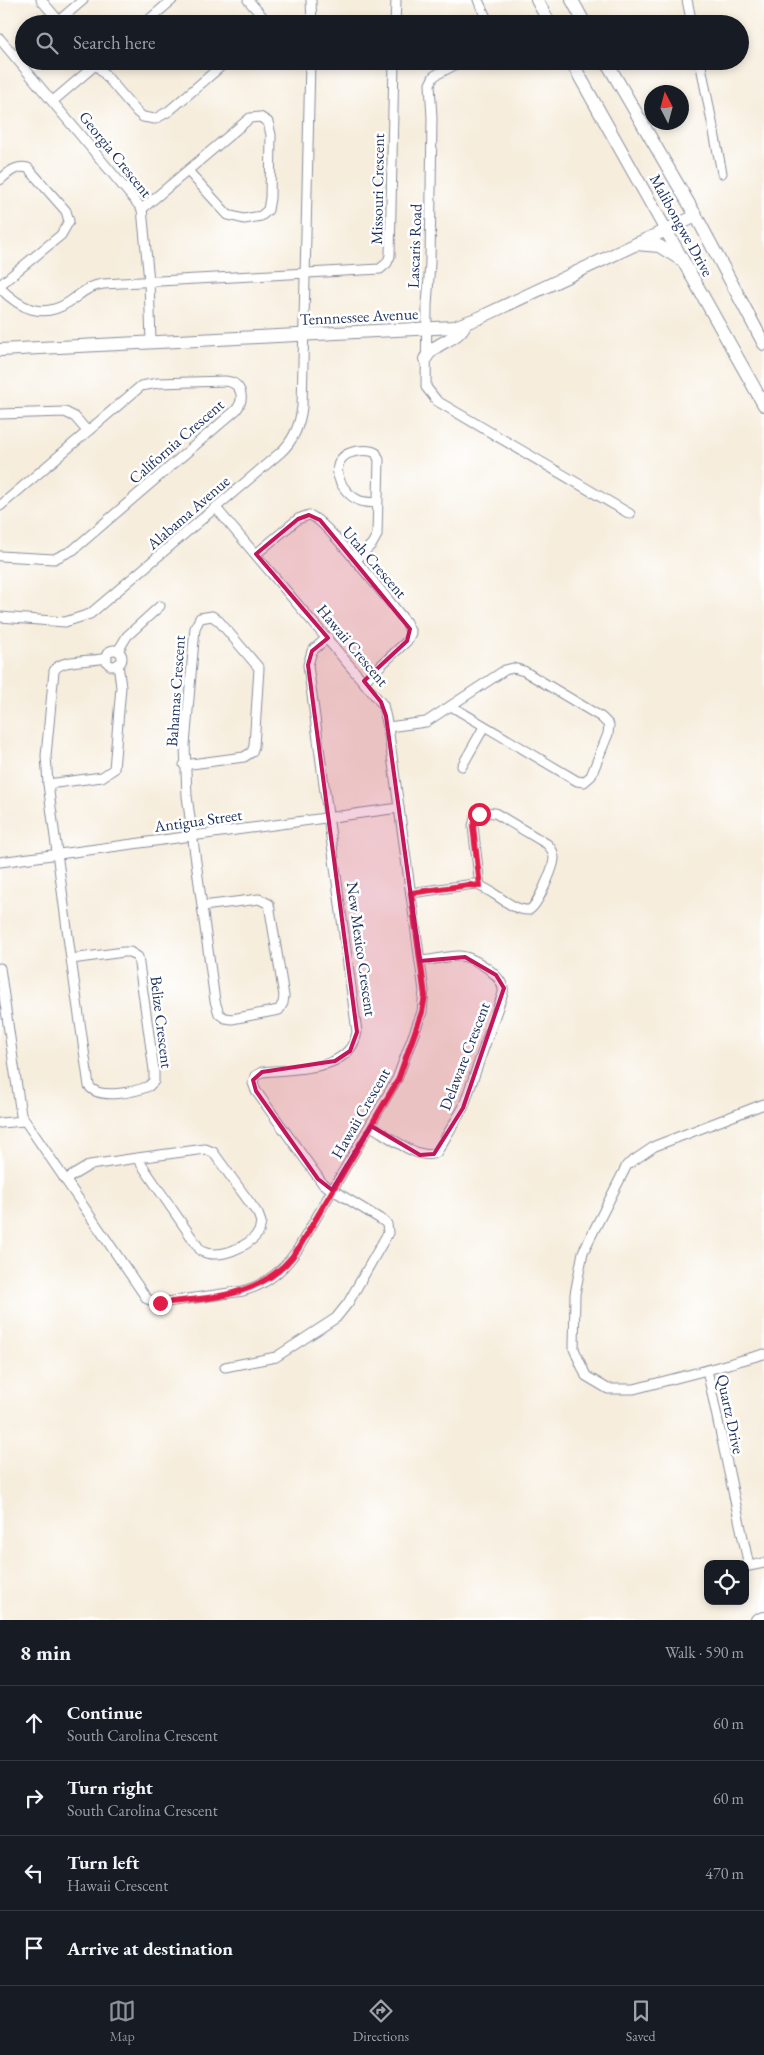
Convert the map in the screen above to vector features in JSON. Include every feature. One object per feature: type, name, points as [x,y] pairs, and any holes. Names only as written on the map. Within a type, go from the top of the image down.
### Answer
[{"type":"main road","points":[[537,0],[545,15]]},
{"type":"main road","points":[[572,0],[580,15]]},
{"type":"main road","name":"Malibongwe Drive","points":[[577,70],[764,405]]},
{"type":"main road","name":"Malibongwe Drive","points":[[611,70],[696,216],[764,344]]},
{"type":"main road","name":"Tennnessee Avenue","points":[[0,350],[426,329],[465,324],[632,244],[696,216]]},
{"type":"main road","points":[[632,244],[659,246],[684,261]]},
{"type":"main road","points":[[425,359],[432,348],[456,336],[465,324]]},
{"type":"main road","points":[[757,1620],[764,1618]]},
{"type":"street","points":[[41,0],[52,15]]},
{"type":"street","points":[[65,15],[83,0]]},
{"type":"street","points":[[154,15],[172,0]]},
{"type":"street","points":[[248,0],[261,15]]},
{"type":"street","points":[[312,0],[312,15]]},
{"type":"street","points":[[395,15],[396,0]]},
{"type":"street","points":[[478,0],[485,15]]},
{"type":"street","points":[[687,0],[690,15]]},
{"type":"street","name":"Georgia Crescent","points":[[0,39],[15,56]]},
{"type":"street","name":"Georgia Crescent","points":[[27,70],[142,209],[149,281],[151,342]]},
{"type":"street","points":[[53,101],[90,70]]},
{"type":"street","points":[[104,70],[137,112],[144,117],[155,119],[166,114],[217,70]]},
{"type":"street","name":"Alabama Avenue","points":[[0,617],[58,622],[90,614],[284,450],[296,431],[302,411],[310,70]]},
{"type":"street","name":"Missouri Crescent","points":[[306,273],[374,270],[380,269],[388,261],[394,70]]},
{"type":"street","name":"Lascaris Road","points":[[445,70],[434,76],[430,84],[432,118],[430,263],[425,359],[426,387],[437,401],[630,514]]},
{"type":"street","points":[[702,70],[722,173]]},
{"type":"street","points":[[142,209],[250,118],[260,117],[268,122],[271,135],[270,198],[268,210],[260,216],[244,219],[228,215],[219,208],[188,171]]},
{"type":"street","points":[[0,180],[13,169],[28,168],[66,212],[69,222],[61,235],[0,286],[20,306],[42,310],[63,305],[95,285],[306,273]]},
{"type":"street","name":"California Crescent","points":[[0,506],[133,391],[146,384],[230,381],[238,386],[241,402],[236,410],[73,550],[54,559],[0,556]]},
{"type":"street","points":[[0,414],[65,412],[75,417],[87,431]]},
{"type":"street","points":[[355,561],[376,538],[378,502],[379,460],[376,453],[371,450],[357,451],[343,456],[337,462],[336,469],[345,488],[358,500],[378,502]]},
{"type":"street","name":"Hawaii Crescent","points":[[0,968],[18,1105],[24,1121],[144,1296],[149,1300],[160,1303],[250,1289],[272,1276],[289,1262],[400,1074],[422,1012],[425,996],[388,727],[381,702],[216,508]]},
{"type":"street","name":"Utah Crescent","points":[[256,554],[298,518],[309,515],[320,520],[355,561],[410,629],[408,641],[364,681]]},
{"type":"street","points":[[118,651],[127,636],[160,606]]},
{"type":"street","name":"Bahamas Crescent","points":[[184,765],[244,757],[252,752],[254,746],[259,668],[219,621],[212,616],[200,618],[195,628],[184,765],[214,996],[219,1014],[225,1018],[232,1019],[279,1010],[283,1005],[284,996],[272,912],[267,902],[258,899],[203,906]]},
{"type":"street","points":[[328,638],[312,651],[308,665],[329,818]]},
{"type":"street","points":[[118,651],[110,651],[107,658],[111,665],[118,664]]},
{"type":"street","points":[[48,784],[102,777],[114,769],[121,687],[118,664],[122,657],[118,651]]},
{"type":"street","name":"Belize Crescent","points":[[71,959],[130,952],[138,957],[154,1070],[154,1081],[149,1086],[103,1094],[93,1091],[89,1086],[56,855],[48,784],[46,756],[54,671],[57,666],[64,662],[92,661],[107,658]]},
{"type":"street","points":[[388,727],[426,722],[450,706],[505,670],[513,668],[524,670],[601,716],[609,728],[591,776],[581,782],[573,780],[450,706]]},
{"type":"street","points":[[462,766],[484,727]]},
{"type":"street","name":"Antigua Street","points":[[0,862],[399,808]]},
{"type":"street","points":[[411,893],[469,885],[480,886],[520,909],[532,909],[554,862],[552,850],[547,844],[495,814],[482,812],[475,818],[473,826],[480,886]]},
{"type":"street","name":"New Mexico Crescent","points":[[329,818],[357,1020],[356,1037],[350,1051],[335,1061],[262,1072],[255,1076],[253,1083],[256,1091],[318,1179],[332,1190]]},
{"type":"street","name":"Delaware Crescent","points":[[371,1126],[420,1155],[430,1155],[437,1152],[463,1108],[503,993],[503,984],[500,978],[468,958],[456,956],[420,961]]},
{"type":"street","points":[[707,1370],[634,1388],[608,1388],[586,1376],[574,1349],[575,1294],[583,1252],[627,1165],[655,1146],[753,1110],[764,1104]]},
{"type":"street","points":[[753,1110],[764,1109]]},
{"type":"street","points":[[0,1123],[24,1121]]},
{"type":"street","points":[[65,1180],[90,1166],[137,1158],[204,1150],[213,1152],[258,1214],[261,1222],[259,1232],[235,1250],[209,1254],[201,1251],[137,1158]]},
{"type":"street","points":[[225,1367],[280,1355],[336,1318],[348,1303],[385,1242],[388,1228],[382,1220],[332,1190]]},
{"type":"street","name":"Quartz Drive","points":[[764,1354],[707,1370],[749,1566],[764,1563]]},
{"type":"highlighted area","points":[[309,515],[320,520],[410,629],[407,641],[364,681],[381,702],[386,716],[420,961],[465,957],[496,975],[504,988],[463,1108],[434,1154],[420,1155],[371,1126],[332,1190],[318,1179],[256,1091],[253,1080],[262,1072],[335,1061],[350,1051],[357,1032],[308,665],[312,651],[328,638],[256,554],[298,519]]},
{"type":"route","points":[[160,1303],[231,1294],[250,1289],[285,1267],[298,1249],[398,1080],[422,1012],[425,996],[411,893],[474,884],[480,886],[473,826],[475,818],[479,814]]}]
